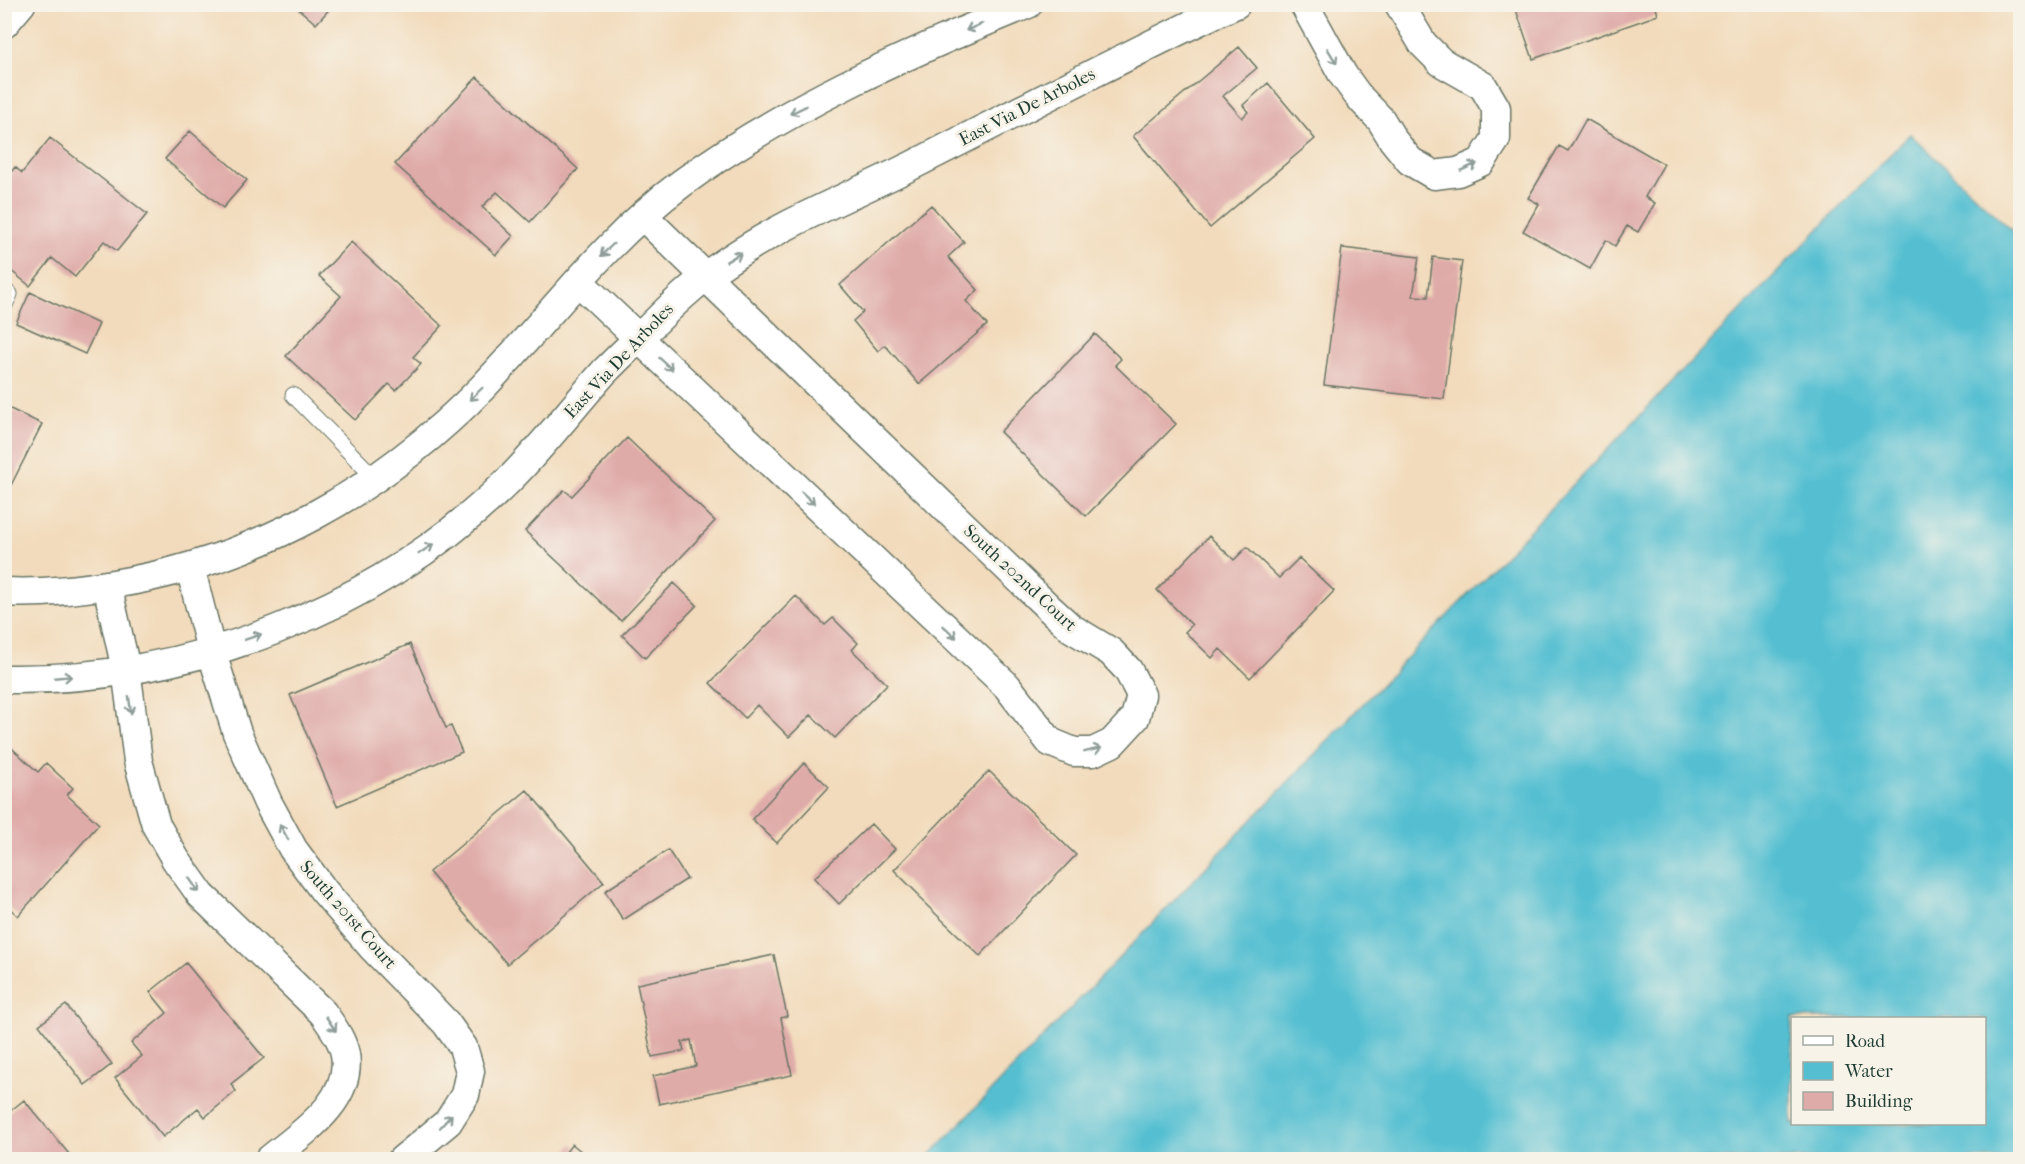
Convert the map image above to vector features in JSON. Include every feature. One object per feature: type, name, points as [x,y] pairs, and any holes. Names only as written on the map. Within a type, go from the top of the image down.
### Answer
[{"type":"street","points":[[4,24],[21,4]]},
{"type":"street","points":[[4,592],[34,594],[156,578],[222,557],[276,536],[340,501],[375,478],[442,427],[484,386],[578,281],[643,216],[681,183],[740,143],[789,114],[930,47],[1028,4]]},
{"type":"street","name":"East Via De Arboles","points":[[4,679],[34,680],[95,674],[166,662],[211,650],[306,618],[378,580],[454,530],[508,481],[560,426],[604,372],[683,293],[729,259],[789,225],[1236,4]]},
{"type":"street","points":[[1305,4],[1343,75],[1359,97],[1381,120],[1410,161],[1434,175],[1458,172],[1481,162],[1496,139],[1497,108],[1483,86],[1441,62],[1423,44],[1399,4]]},
{"type":"street","name":"South 202nd Court","points":[[578,281],[1007,686],[1050,742],[1074,752],[1094,752],[1112,743],[1135,718],[1141,696],[1128,670],[1111,652],[1071,628],[643,216]]},
{"type":"street","name":"South 201st Court","points":[[190,567],[211,650],[237,733],[268,803],[293,849],[330,899],[372,947],[446,1023],[463,1047],[470,1071],[465,1095],[448,1122],[402,1160]]},
{"type":"street","points":[[107,585],[126,669],[138,761],[156,825],[176,860],[201,895],[323,1013],[338,1035],[345,1055],[345,1074],[338,1093],[324,1114],[269,1160]]},
{"type":"lane","points":[[4,292],[10,294],[4,307]]},
{"type":"lane","points":[[293,395],[375,478]]},
{"type":"water","points":[[1910,134],[2020,238],[2020,1159],[926,1159]]},
{"type":"building","points":[[293,4],[334,4],[316,24]]},
{"type":"building","points":[[1514,4],[1655,4],[1658,15],[1533,59]]},
{"type":"building","points":[[1239,47],[1257,68],[1223,96],[1242,118],[1248,112],[1243,105],[1268,83],[1315,139],[1210,228],[1133,136]]},
{"type":"building","points":[[477,77],[578,169],[530,222],[497,192],[482,207],[513,236],[496,255],[395,164]]},
{"type":"building","points":[[1586,119],[1664,164],[1645,197],[1655,203],[1638,232],[1627,226],[1615,246],[1606,240],[1590,269],[1523,231],[1539,204],[1528,198],[1559,146],[1568,151]]},
{"type":"building","points":[[190,131],[247,180],[223,208],[165,159]]},
{"type":"building","points":[[50,138],[147,214],[117,251],[104,241],[75,277],[52,258],[30,286],[5,266],[5,180],[15,167],[22,173]]},
{"type":"building","points":[[931,205],[964,242],[948,257],[978,290],[966,301],[987,325],[919,384],[885,345],[878,351],[853,321],[863,312],[840,285]]},
{"type":"building","points":[[351,242],[442,326],[413,357],[421,364],[396,390],[389,384],[355,420],[286,356],[341,296],[319,276]]},
{"type":"building","points":[[1342,248],[1419,257],[1413,296],[1428,297],[1433,257],[1462,261],[1444,399],[1324,385]]},
{"type":"building","points":[[30,292],[99,324],[85,354],[16,323]]},
{"type":"building","points":[[1095,334],[1121,359],[1115,365],[1176,424],[1086,516],[1000,432]]},
{"type":"building","points":[[4,406],[42,424],[4,499]]},
{"type":"building","points":[[627,438],[715,521],[621,621],[525,531],[564,490],[572,496]]},
{"type":"building","points":[[1209,536],[1234,560],[1247,547],[1279,578],[1299,558],[1334,591],[1250,678],[1220,649],[1212,658],[1185,632],[1192,625],[1157,590]]},
{"type":"building","points":[[674,583],[697,605],[645,658],[622,635]]},
{"type":"building","points":[[796,596],[825,625],[833,618],[858,643],[852,650],[887,684],[835,738],[811,715],[789,737],[757,705],[745,718],[710,683]]},
{"type":"building","points":[[410,644],[446,728],[451,726],[462,752],[337,806],[290,695]]},
{"type":"building","points":[[5,742],[38,772],[46,763],[73,788],[67,795],[99,824],[18,916],[5,904]]},
{"type":"building","points":[[804,763],[829,787],[777,843],[752,819]]},
{"type":"building","points":[[989,771],[1076,855],[980,956],[918,897],[920,896],[894,870]]},
{"type":"building","points":[[527,790],[604,882],[507,964],[429,872]]},
{"type":"building","points":[[871,824],[895,849],[839,904],[814,878]]},
{"type":"building","points":[[668,850],[687,879],[623,920],[605,891]]},
{"type":"building","points":[[774,955],[787,1016],[781,1018],[792,1075],[659,1104],[653,1076],[696,1066],[691,1040],[682,1042],[684,1051],[652,1057],[637,984]]},
{"type":"building","points":[[186,963],[264,1058],[231,1084],[236,1091],[205,1117],[198,1108],[163,1137],[115,1078],[142,1056],[131,1043],[167,1013],[150,992]]},
{"type":"building","points":[[66,1005],[112,1064],[85,1085],[39,1025]]},
{"type":"building","points":[[24,1100],[74,1160],[4,1160],[4,1116]]},
{"type":"building","points":[[572,1144],[592,1160],[560,1160]]}]
